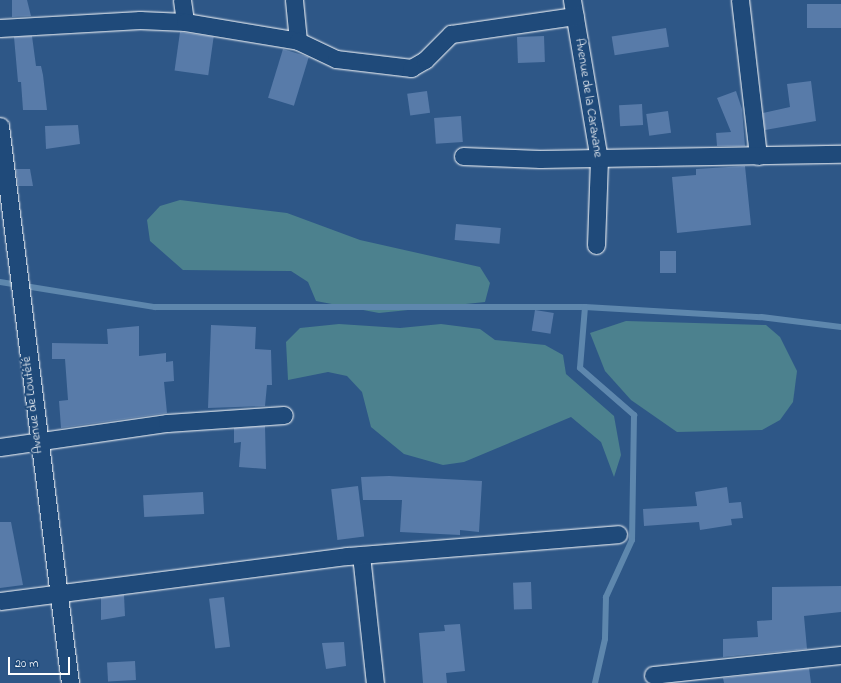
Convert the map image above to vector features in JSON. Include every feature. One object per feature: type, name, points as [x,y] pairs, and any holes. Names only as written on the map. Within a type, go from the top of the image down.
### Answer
[{"type":"street","points":[[182,0],[185,22]]},
{"type":"street","points":[[294,0],[298,42]]},
{"type":"street","points":[[740,0],[758,156]]},
{"type":"street","points":[[0,28],[185,22],[298,42],[336,59],[411,68],[451,34],[573,8]]},
{"type":"street","name":"Avenue de la Caravane","points":[[573,8],[599,159],[596,245]]},
{"type":"street","name":"Avenue de Loutété","points":[[0,126],[38,443],[70,683]]},
{"type":"street","points":[[463,156],[599,159],[841,154]]},
{"type":"street","points":[[0,447],[38,443],[167,422],[284,416]]},
{"type":"street","points":[[0,601],[361,555],[618,534]]},
{"type":"street","points":[[361,555],[375,683]]},
{"type":"street","points":[[653,675],[841,655]]},
{"type":"green space","points":[[180,200],[287,213],[360,240],[480,267],[490,283],[485,302],[379,313],[316,301],[308,282],[291,271],[183,270],[150,241],[147,220],[160,206]]},
{"type":"green space","points":[[626,321],[766,325],[780,337],[797,371],[793,402],[780,420],[762,430],[677,432],[631,400],[605,371],[590,333]]},
{"type":"green space","points":[[339,324],[400,328],[441,324],[480,329],[495,340],[545,345],[563,355],[566,374],[614,416],[621,455],[614,477],[601,442],[571,417],[464,462],[443,465],[404,454],[371,427],[362,392],[347,376],[328,372],[288,380],[286,342],[300,328]]},
{"type":"building","points":[[12,0],[27,0],[31,16],[12,17]]},
{"type":"building","points":[[807,4],[841,4],[841,28],[807,28]]},
{"type":"building","points":[[666,28],[669,47],[615,55],[612,37]]},
{"type":"building","points":[[180,32],[214,37],[208,75],[175,71]]},
{"type":"building","points":[[32,36],[36,66],[41,66],[43,75],[47,110],[23,110],[21,82],[18,82],[14,37]]},
{"type":"building","points":[[544,36],[545,62],[518,63],[517,37]]},
{"type":"building","points":[[283,49],[309,57],[294,106],[268,98]]},
{"type":"building","points":[[811,81],[816,121],[765,130],[763,113],[790,107],[787,84]]},
{"type":"building","points":[[427,91],[430,113],[410,116],[407,94]]},
{"type":"building","points":[[736,91],[742,109],[745,146],[717,146],[716,133],[731,132],[717,98]]},
{"type":"building","points":[[642,104],[643,125],[620,126],[619,105]]},
{"type":"building","points":[[668,111],[671,133],[649,136],[646,114]]},
{"type":"building","points":[[461,116],[463,142],[436,144],[434,118]]},
{"type":"building","points":[[78,125],[80,144],[46,149],[45,126]]},
{"type":"building","points":[[745,166],[751,225],[677,233],[672,177],[696,175],[696,169]]},
{"type":"building","points":[[16,169],[30,169],[33,186],[18,186]]},
{"type":"building","points":[[456,224],[501,228],[499,244],[455,240]]},
{"type":"building","points":[[660,251],[676,251],[676,273],[660,273]]},
{"type":"building","points":[[535,310],[554,313],[550,334],[532,331]]},
{"type":"building","points":[[211,325],[256,327],[255,349],[271,350],[272,385],[267,385],[265,406],[208,408]]},
{"type":"building","points":[[139,326],[139,356],[166,353],[166,362],[173,361],[174,381],[164,382],[167,413],[61,428],[59,401],[68,400],[65,359],[52,359],[52,343],[108,344],[107,329]]},
{"type":"building","points":[[265,426],[266,469],[239,467],[241,442],[234,443],[234,428]]},
{"type":"building","points":[[389,476],[482,481],[479,532],[460,530],[460,535],[400,532],[402,500],[363,500],[361,477]]},
{"type":"building","points":[[358,486],[364,537],[337,540],[331,489]]},
{"type":"building","points":[[727,487],[729,503],[741,502],[743,518],[731,519],[732,525],[700,530],[699,522],[644,526],[643,509],[697,506],[695,492]]},
{"type":"building","points":[[203,492],[204,514],[144,517],[143,495]]},
{"type":"building","points":[[0,522],[11,522],[23,585],[0,588]]},
{"type":"building","points":[[531,582],[532,609],[514,610],[513,583]]},
{"type":"building","points":[[841,586],[841,612],[804,616],[807,649],[723,657],[723,639],[758,637],[757,621],[772,620],[772,587]]},
{"type":"building","points":[[124,595],[125,616],[101,620],[101,598]]},
{"type":"building","points":[[224,597],[230,647],[215,648],[209,599]]},
{"type":"building","points":[[460,624],[465,671],[446,673],[447,683],[423,683],[419,633],[445,631],[444,625]]},
{"type":"building","points":[[344,642],[346,666],[326,669],[322,643]]},
{"type":"building","points":[[135,661],[136,680],[108,681],[107,662]]},
{"type":"building","points":[[809,668],[811,683],[724,683],[723,678]]},
{"type":"waterway","points":[[0,282],[155,307],[585,307],[761,317],[841,327]]},
{"type":"waterway","points":[[585,307],[580,368],[634,415],[632,540],[606,597],[605,639],[595,683]]}]
